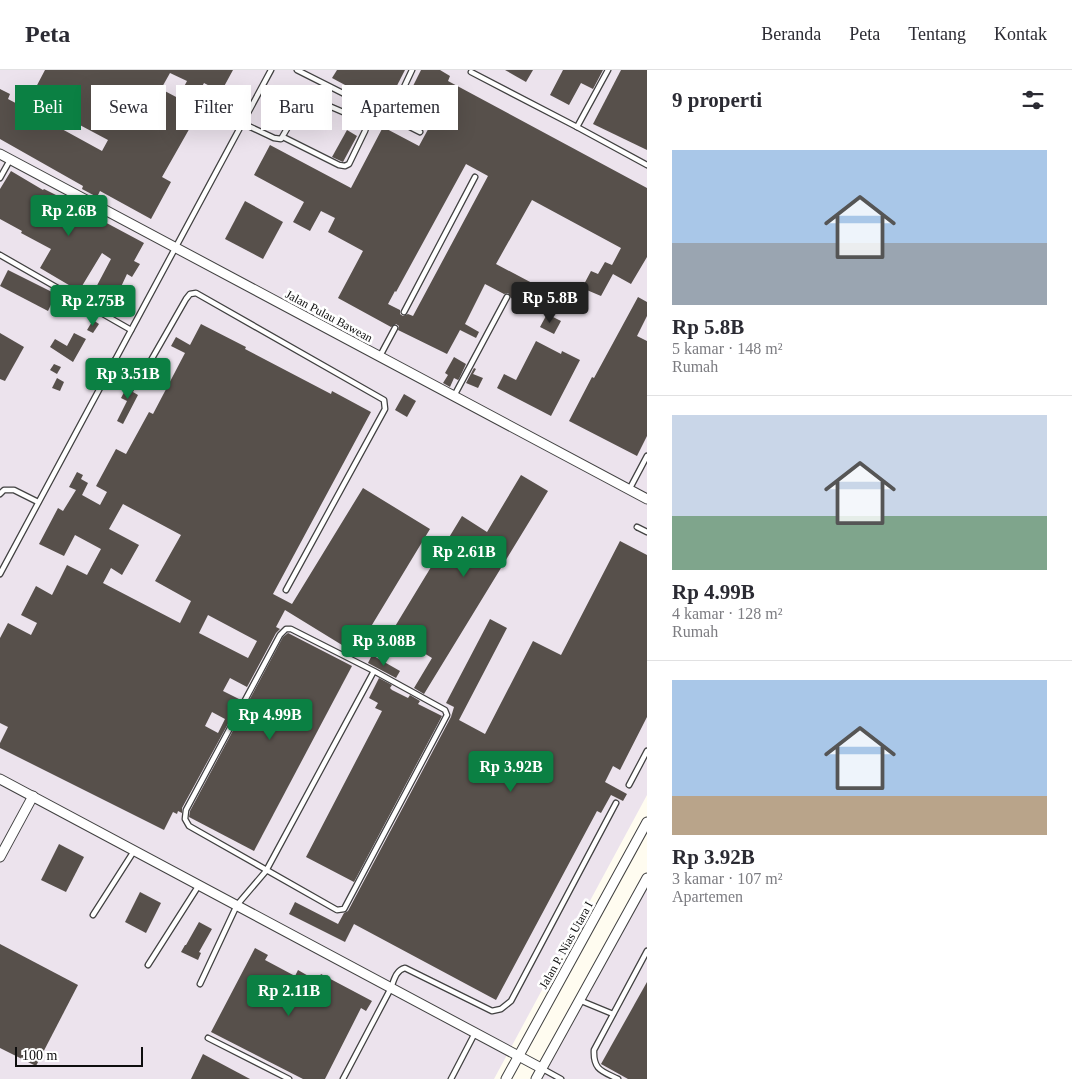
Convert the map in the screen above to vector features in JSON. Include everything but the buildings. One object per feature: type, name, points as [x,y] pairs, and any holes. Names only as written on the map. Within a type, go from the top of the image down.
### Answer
[{"type":"street","name":"Jalan Pulau Bawean","points":[[0,154],[647,499]]},
{"type":"street","points":[[0,779],[541,1068]]},
{"type":"street","points":[[0,857],[33,796]]},
{"type":"street","name":"Jalan P. Nias Utara I","points":[[506,1079],[647,822]]},
{"type":"street","points":[[536,1079],[647,878]]},
{"type":"lane","points":[[251,107],[271,70]]},
{"type":"lane","points":[[297,70],[342,93]]},
{"type":"lane","points":[[405,85],[412,70]]},
{"type":"lane","points":[[577,127],[608,70]]},
{"type":"lane","points":[[471,72],[647,165]]},
{"type":"lane","points":[[251,127],[274,138],[280,139],[283,137],[339,165],[345,166],[349,164],[367,124],[308,97],[303,101],[283,137]]},
{"type":"lane","points":[[0,574],[238,130]]},
{"type":"lane","points":[[416,130],[420,132]]},
{"type":"lane","points":[[0,178],[10,160]]},
{"type":"lane","points":[[404,312],[475,177]]},
{"type":"lane","points":[[0,255],[131,330]]},
{"type":"lane","points":[[115,360],[139,371],[146,369],[186,299],[190,294],[196,293],[384,400],[385,409],[286,590]]},
{"type":"lane","points":[[454,396],[507,297]]},
{"type":"lane","points":[[380,358],[395,328]]},
{"type":"lane","points":[[629,490],[647,456]]},
{"type":"lane","points":[[0,494],[4,490],[14,490],[38,502]]},
{"type":"lane","points":[[637,527],[647,532]]},
{"type":"lane","points":[[286,629],[292,629],[374,671],[448,713],[344,909],[341,911],[330,908],[189,826],[184,814],[280,635],[286,629]]},
{"type":"lane","points":[[200,984],[237,905],[266,871],[374,671]]},
{"type":"lane","points":[[629,785],[647,751]]},
{"type":"lane","points":[[343,1079],[397,973],[401,969],[405,968],[492,1011],[501,1009],[511,1001],[616,803]]},
{"type":"lane","points":[[93,914],[135,850]]},
{"type":"lane","points":[[148,965],[199,885]]},
{"type":"lane","points":[[618,1079],[598,1068],[594,1060],[594,1050],[647,951]]},
{"type":"lane","points":[[579,1000],[613,1014]]},
{"type":"lane","points":[[452,1079],[475,1033]]},
{"type":"lane","points":[[208,1038],[289,1079]]},
{"type":"lane","points":[[541,1068],[562,1079]]},
{"type":"shaded area","points":[[0,70],[647,70],[647,795],[494,1079],[0,1079]]},
{"type":"shaded area","points":[[647,888],[647,1079],[542,1079]]}]
